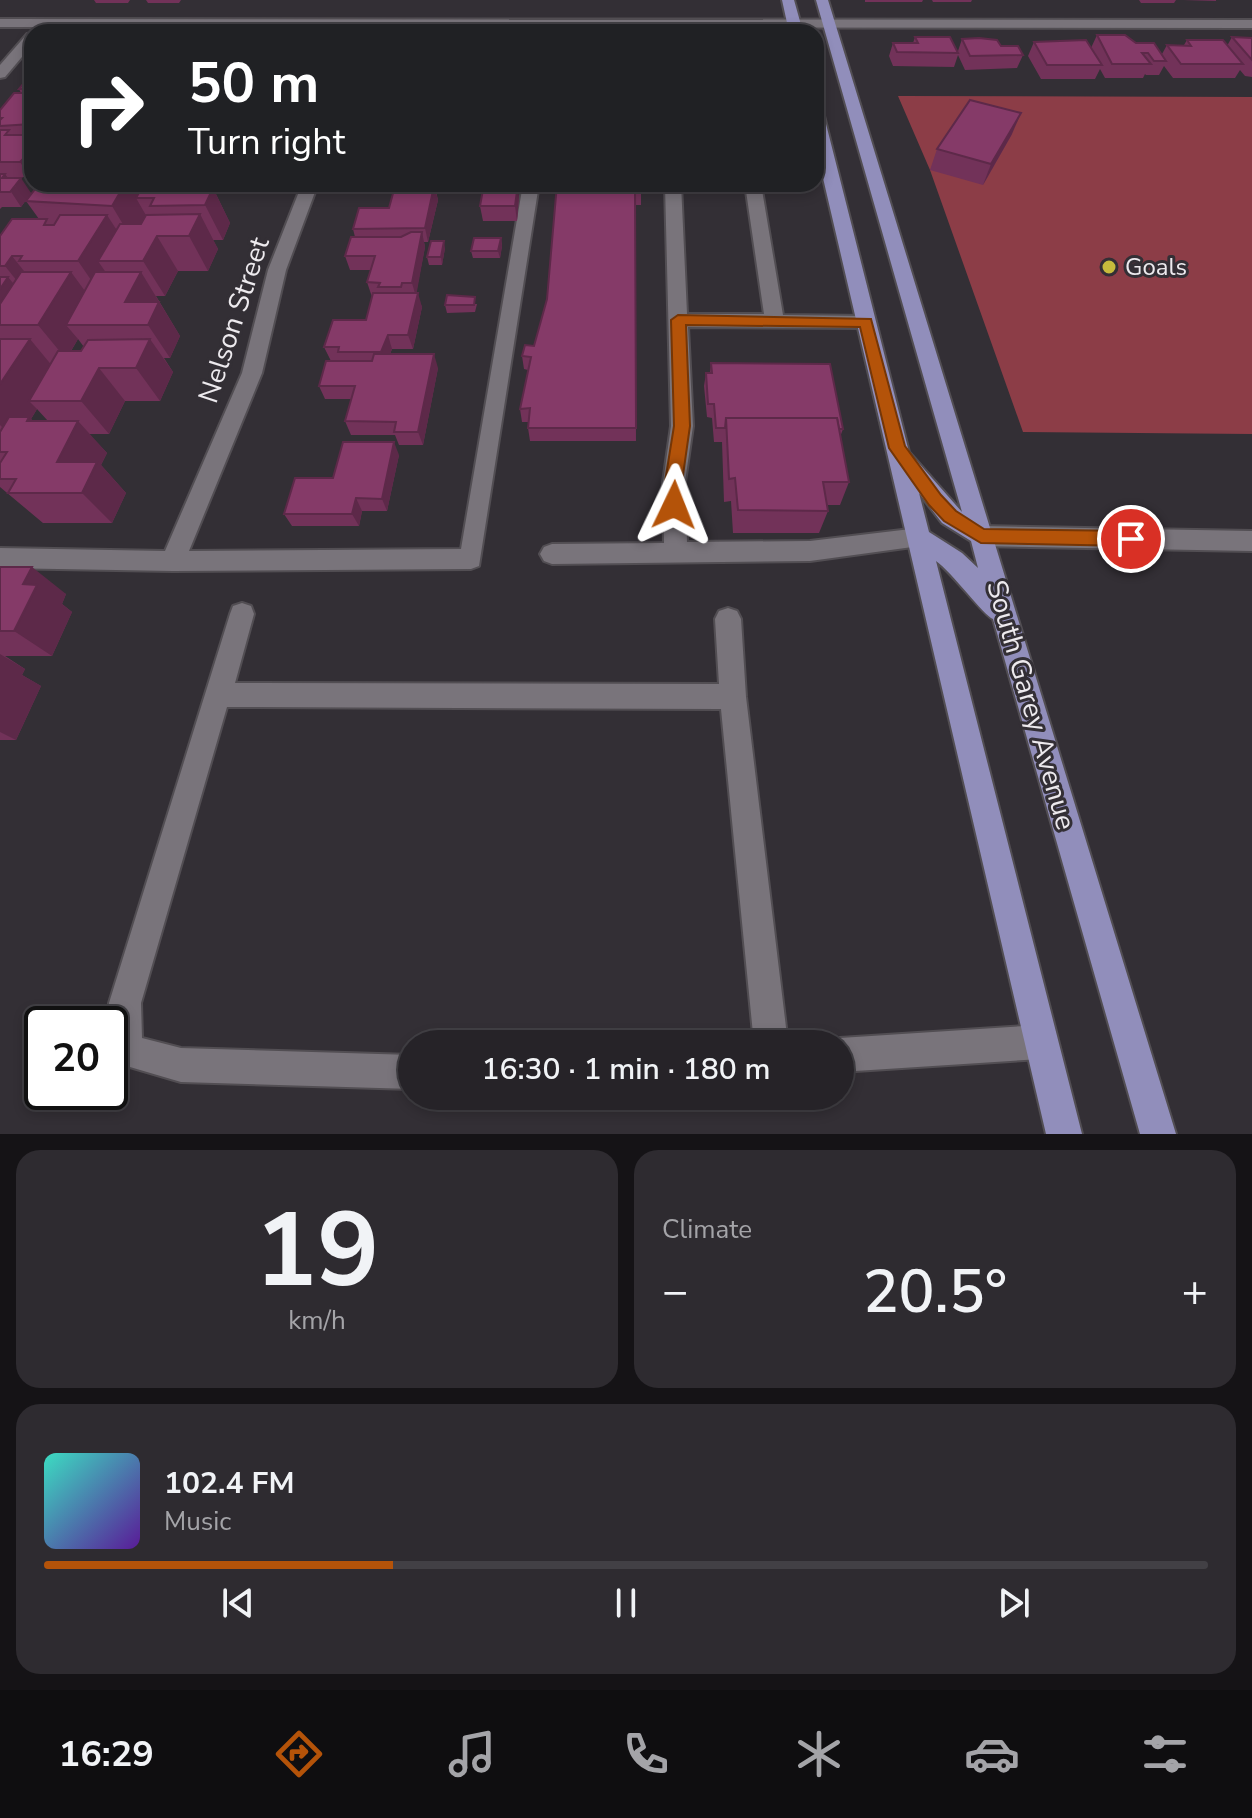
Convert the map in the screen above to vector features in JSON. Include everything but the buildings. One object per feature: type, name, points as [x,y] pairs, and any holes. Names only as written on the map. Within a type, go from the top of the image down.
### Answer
[{"type":"main road","points":[[788,0],[795,24]]},
{"type":"main road","name":"South Garey Avenue","points":[[822,0],[1158,1134]]},
{"type":"main road","points":[[824,160],[898,448],[1064,1134]]},
{"type":"main road","points":[[898,448],[950,516],[981,536]]},
{"type":"main road","points":[[919,538],[948,553],[973,576],[1007,627]]},
{"type":"street","points":[[189,24],[212,18],[319,24]]},
{"type":"street","points":[[0,23],[87,24]]},
{"type":"street","points":[[514,24],[583,24]]},
{"type":"street","points":[[824,25],[1252,24]]},
{"type":"street","points":[[0,74],[24,46]]},
{"type":"street","name":"Nelson Street","points":[[173,561],[252,373],[277,270],[307,192]]},
{"type":"street","points":[[0,558],[173,561],[471,559],[530,192]]},
{"type":"street","points":[[673,192],[682,426],[674,482],[676,552]]},
{"type":"street","points":[[754,192],[774,321]]},
{"type":"street","points":[[678,320],[866,322]]},
{"type":"street","points":[[981,536],[1252,541]]},
{"type":"street","points":[[552,554],[810,551],[919,538]]},
{"type":"street","points":[[242,614],[125,1003],[125,1050],[181,1065],[398,1072]]},
{"type":"street","points":[[728,619],[733,697],[769,1030]]},
{"type":"street","points":[[219,695],[733,697]]},
{"type":"street","points":[[854,1054],[1041,1042]]},
{"type":"shaded area","name":"Goals","points":[[898,96],[1252,97],[1252,434],[1023,432],[930,170]]},
{"type":"place","name":"Goals","points":[[1109,267]]},
{"type":"route","points":[[674,505],[682,426],[678,320],[866,322],[898,448],[950,516],[981,536],[1131,539]]}]
